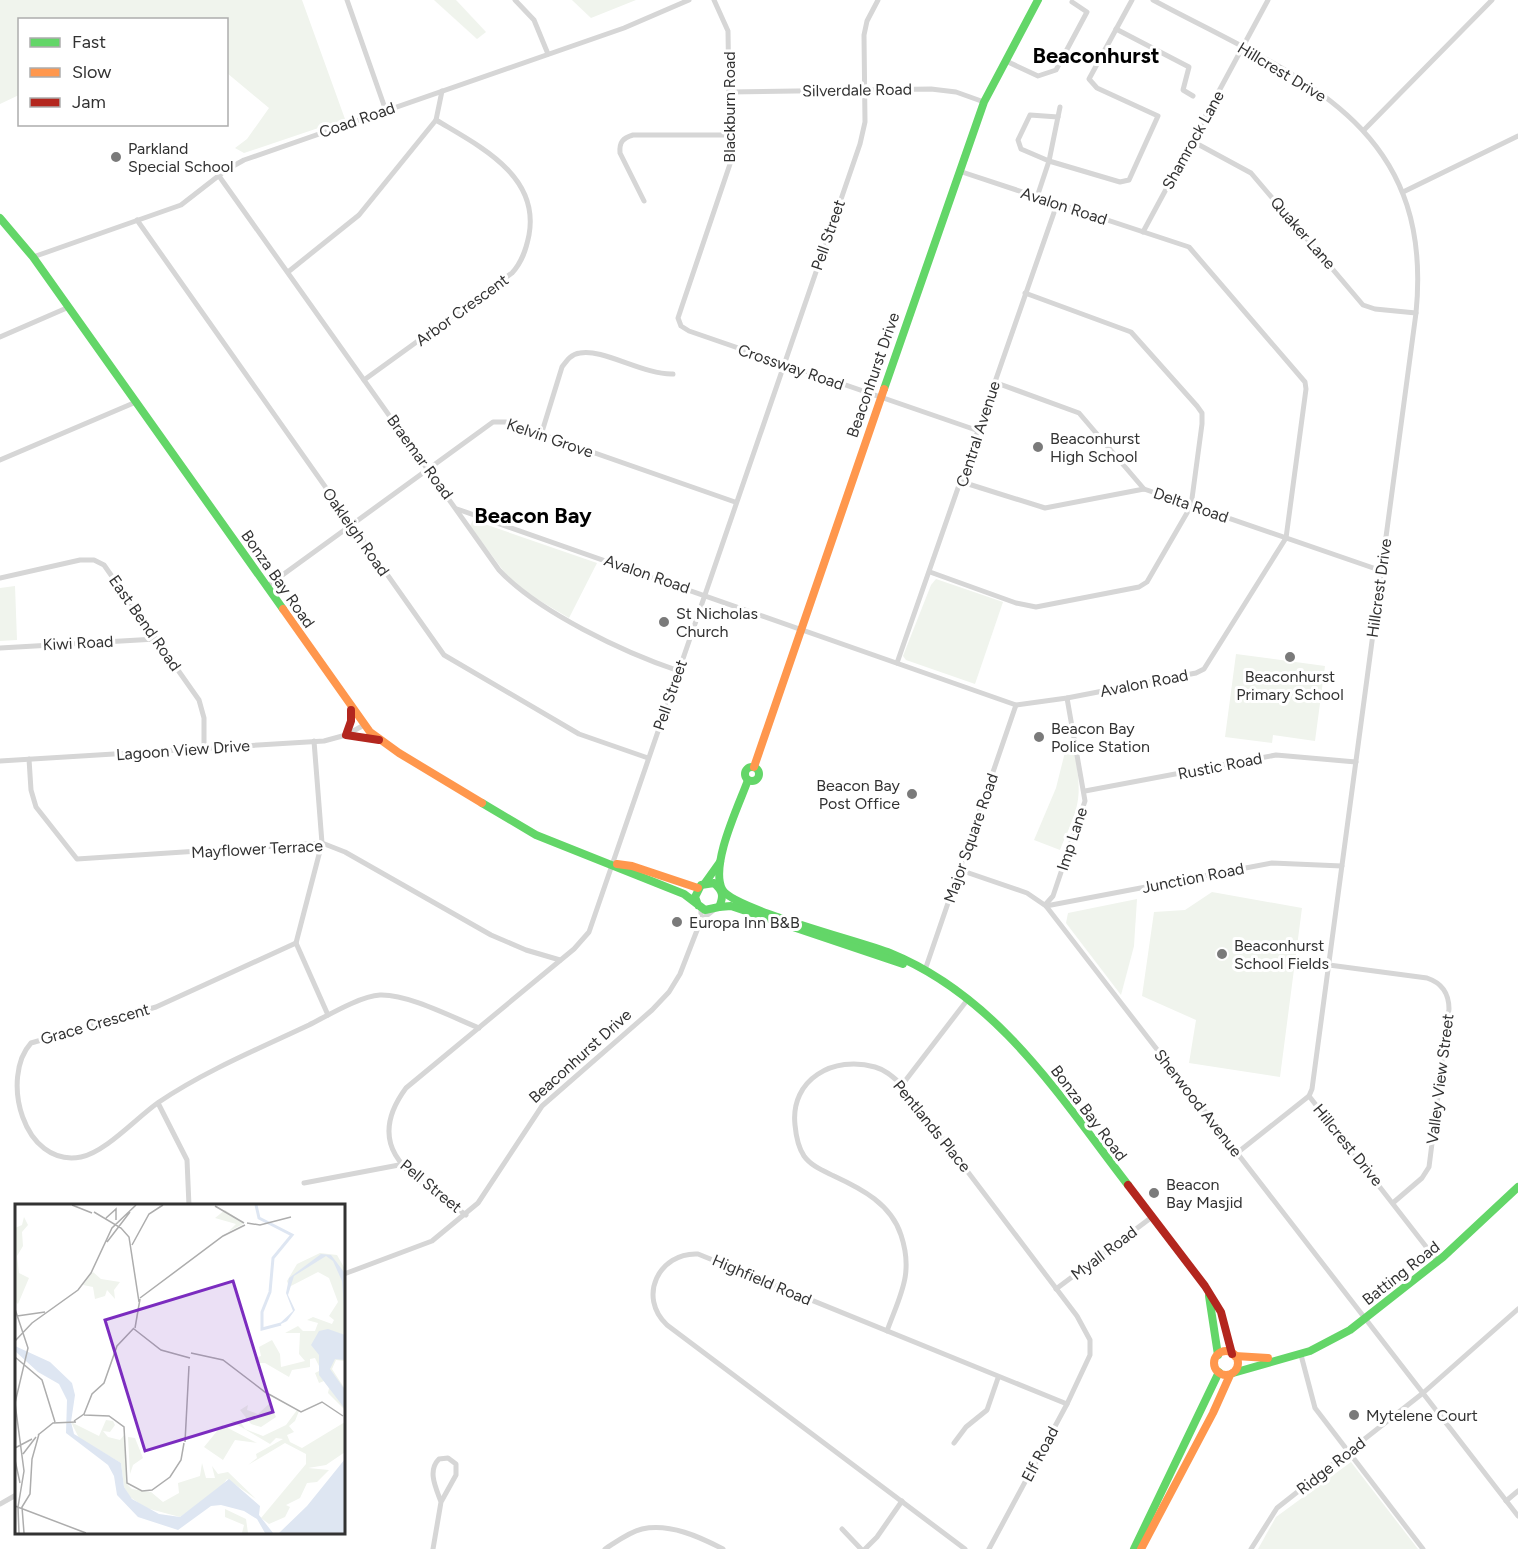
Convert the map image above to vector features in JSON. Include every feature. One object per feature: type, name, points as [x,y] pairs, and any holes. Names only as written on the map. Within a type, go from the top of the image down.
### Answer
[{"type":"street","points":[[347,0],[386,111]]},
{"type":"street","points":[[515,0],[534,20],[548,54]]},
{"type":"street","name":"Coad Road","points":[[33,257],[189,201],[219,176],[244,160],[624,28],[689,0]]},
{"type":"street","name":"Blackburn Road","points":[[678,318],[728,172],[730,135],[728,31],[714,0]]},
{"type":"street","name":"Pell Street","points":[[466,1215],[399,1165],[392,1151],[388,1133],[400,1095],[560,960],[589,932],[860,144],[865,122],[865,28],[878,0]]},
{"type":"street","name":"Beaconhurst Drive","points":[[722,860],[748,780],[746,770],[754,767],[879,397],[984,102],[1038,0]]},
{"type":"street","points":[[1058,117],[1030,114],[1018,140],[1022,148],[1049,161],[1123,182],[1131,178],[1158,116],[1097,88],[1089,82],[1091,72],[1132,0]]},
{"type":"street","name":"Hillcrest Drive","points":[[1153,0],[1313,87],[1364,130],[1384,156],[1403,192],[1412,219],[1419,264],[1416,313],[1329,965],[1312,1089],[1309,1096],[1394,1202],[1438,1262]]},
{"type":"street","name":"Shamrock Lane","points":[[1143,232],[1268,0]]},
{"type":"street","points":[[1364,130],[1492,0]]},
{"type":"street","points":[[1006,61],[1038,76],[1056,70],[1087,12],[1072,2]]},
{"type":"street","points":[[1116,29],[1189,67],[1183,90],[1193,96]]},
{"type":"street","name":"Silverdale Road","points":[[729,92],[946,90],[984,102]]},
{"type":"street","points":[[288,273],[352,223],[436,120],[442,91]]},
{"type":"street","points":[[1036,197],[1049,161],[1060,107]]},
{"type":"street","name":"Arbor Crescent","points":[[364,380],[512,273],[523,258],[530,215],[525,192],[511,172],[494,156],[436,120]]},
{"type":"street","points":[[644,201],[620,153],[620,144],[626,137],[633,135],[730,135]]},
{"type":"street","points":[[1403,192],[1518,136]]},
{"type":"street","name":"Quaker Lane","points":[[1192,141],[1251,173],[1363,305],[1375,309],[1416,313]]},
{"type":"street","name":"Avalon Road","points":[[457,509],[705,594],[1016,705],[1067,698],[1196,673],[1204,669],[1286,538],[1306,389],[1305,382],[1192,249],[959,171]]},
{"type":"street","name":"Braemar Road","points":[[219,176],[495,564],[514,585],[616,646],[679,670]]},
{"type":"street","name":"Central Avenue","points":[[897,663],[962,482],[994,382],[1057,204]]},
{"type":"street","name":"Bonza Bay Road","points":[[0,218],[33,257],[69,307],[364,725],[381,741],[536,835],[684,894],[700,906]]},
{"type":"street","name":"Oakleigh Road","points":[[137,220],[444,655],[579,734],[648,758]]},
{"type":"street","points":[[930,572],[1016,603],[1036,607],[1139,587],[1147,582],[1191,506],[1202,424],[1197,406],[1131,332],[1025,293]]},
{"type":"street","points":[[0,337],[69,307]]},
{"type":"street","name":"Crossway Road","points":[[678,318],[681,326],[689,332],[979,431]]},
{"type":"street","points":[[541,435],[562,367],[576,354],[588,352],[647,372],[673,374]]},
{"type":"street","points":[[994,382],[1079,413],[1144,489]]},
{"type":"street","points":[[0,460],[136,402]]},
{"type":"street","name":"Kelvin Grove","points":[[266,586],[494,422],[506,422],[735,502]]},
{"type":"street","name":"Delta Road","points":[[962,482],[1045,508],[1144,489],[1382,571]]},
{"type":"street","name":"East Bend Road","points":[[0,578],[93,560],[110,571],[201,706],[204,748]]},
{"type":"street","name":"Kiwi Road","points":[[0,648],[156,639]]},
{"type":"street","name":"Imp Lane","points":[[1045,906],[1053,896],[1085,801],[1067,698]]},
{"type":"street","name":"Major Square Road","points":[[925,970],[1016,705]]},
{"type":"street","points":[[351,706],[352,717],[346,735],[381,741]]},
{"type":"street","name":"Lagoon View Drive","points":[[0,761],[314,741],[346,735],[364,725]]},
{"type":"street","points":[[314,741],[322,843],[296,943],[328,1015]]},
{"type":"street","name":"Rustic Road","points":[[1085,791],[1276,755],[1356,762]]},
{"type":"street","name":"Mayflower Terrace","points":[[29,759],[31,790],[36,807],[77,859],[322,843],[345,852],[499,939],[560,960]]},
{"type":"street","points":[[717,908],[700,906],[695,897],[722,860]]},
{"type":"street","points":[[701,920],[717,908],[723,898],[722,860]]},
{"type":"street","name":"Junction Road","points":[[1045,906],[1272,862],[1342,866]]},
{"type":"street","name":"Bonza Bay Road","points":[[613,864],[632,866],[701,886]]},
{"type":"street","name":"Sherwood Avenue","points":[[960,870],[1022,891],[1036,897],[1045,906],[1518,1516]]},
{"type":"street","points":[[701,886],[714,883],[721,889]]},
{"type":"street","name":"Bonza Bay Road","points":[[721,889],[732,899],[891,954],[925,970],[996,1021],[1027,1054],[1209,1295],[1221,1312],[1234,1355]]},
{"type":"street","name":"Beaconhurst Drive","points":[[345,1274],[421,1246],[442,1235],[466,1215],[490,1188],[542,1106],[652,1010],[669,992],[680,974],[701,920],[700,906]]},
{"type":"street","name":"Bonza Bay Road","points":[[717,908],[731,906],[925,970]]},
{"type":"street","name":"Grace Crescent","points":[[296,943],[156,1007],[40,1038],[24,1048],[15,1069],[12,1093],[17,1115],[30,1136],[55,1154],[75,1157],[93,1152],[184,1086],[369,997],[384,995],[417,1004],[479,1028]]},
{"type":"street","name":"Valley View Street","points":[[1329,965],[1427,978],[1439,984],[1448,996],[1449,1010],[1429,1167],[1422,1178],[1394,1202]]},
{"type":"street","points":[[902,1084],[968,999]]},
{"type":"street","name":"Pentlands Place","points":[[887,1332],[908,1273],[907,1258],[899,1230],[890,1213],[878,1201],[809,1162],[798,1142],[794,1110],[802,1089],[816,1075],[828,1069],[853,1065],[872,1066],[902,1084],[1056,1289],[1087,1334],[1091,1345],[1089,1357]]},
{"type":"street","points":[[1237,1153],[1309,1096]]},
{"type":"street","points":[[158,1103],[187,1160],[189,1204]]},
{"type":"street","points":[[304,1183],[399,1165]]},
{"type":"street","name":"Batting Road","points":[[1231,1374],[1301,1355],[1332,1341],[1366,1319],[1471,1234],[1518,1187]]},
{"type":"street","name":"Myall Road","points":[[1056,1289],[1152,1217]]},
{"type":"street","name":"Highfield Road","points":[[965,1549],[667,1325],[655,1311],[653,1292],[666,1265],[679,1257],[698,1254],[998,1378],[1067,1404]]},
{"type":"street","name":"Bonza Bay Road","points":[[1209,1295],[1218,1355]]},
{"type":"street","name":"Ridge Road","points":[[1251,1549],[1275,1509],[1350,1453],[1423,1393],[1518,1309]]},
{"type":"street","points":[[1134,1549],[1209,1397],[1218,1372],[1214,1362],[1218,1355],[1225,1352],[1234,1355],[1238,1363],[1141,1549]]},
{"type":"street","name":"Batting Road","points":[[1234,1355],[1286,1358]]},
{"type":"street","points":[[1301,1355],[1315,1408],[1422,1549]]},
{"type":"street","name":"Elf Road","points":[[989,1549],[1067,1404],[1089,1357]]},
{"type":"street","points":[[1218,1372],[1231,1374]]},
{"type":"street","points":[[954,1443],[966,1427],[987,1410],[998,1378]]},
{"type":"street","points":[[434,1549],[441,1502],[434,1478],[434,1466],[443,1457],[453,1461],[457,1469],[451,1488],[441,1502]]},
{"type":"street","points":[[1506,1501],[1518,1491]]},
{"type":"street","points":[[0,1504],[15,1496]]},
{"type":"street","points":[[842,1529],[863,1549],[877,1537],[902,1501]]},
{"type":"street","points":[[605,1549],[634,1533],[653,1529],[690,1534],[723,1549]]},
{"type":"shaded area","points":[[0,0],[302,0],[345,119],[244,153],[235,148],[247,139],[269,108],[228,74],[228,18],[18,18],[18,95],[0,104]]},
{"type":"shaded area","points":[[434,0],[456,0],[486,32],[477,39]]},
{"type":"shaded area","points":[[572,0],[636,0],[591,18]]},
{"type":"shaded area","points":[[473,520],[597,563],[569,618],[525,592],[508,577],[470,526]]},
{"type":"shaded area","points":[[936,579],[1003,602],[975,684],[906,660],[903,656],[931,585]]},
{"type":"shaded area","points":[[15,586],[17,640],[0,641],[0,588]]},
{"type":"shaded area","points":[[1236,654],[1325,666],[1315,741],[1273,735],[1272,743],[1225,737]]},
{"type":"shaded area","points":[[1065,752],[1075,755],[1079,794],[1075,813],[1060,850],[1034,840],[1056,788]]},
{"type":"shaded area","name":"Beaconhurst School Fields","points":[[1212,892],[1302,908],[1280,1077],[1189,1063],[1196,1020],[1142,996],[1154,912],[1185,910]]},
{"type":"shaded area","points":[[1137,899],[1134,946],[1121,995],[1066,923],[1068,913]]},
{"type":"shaded area","points":[[1351,1462],[1418,1549],[1258,1549],[1276,1517]]},
{"type":"traffic: fast","points":[[884,389],[984,102],[1038,0]]},
{"type":"traffic: fast","points":[[0,218],[33,257],[283,609]]},
{"type":"traffic: fast","points":[[752,767],[757,769],[759,774],[757,779],[752,781],[747,779],[745,774],[747,769],[752,767]]},
{"type":"traffic: fast","points":[[748,780],[723,850],[719,878],[722,889],[748,906],[890,953],[928,972],[963,995],[1024,1052],[1128,1185]]},
{"type":"traffic: fast","points":[[482,803],[536,835],[684,894],[705,910],[719,907],[721,903],[722,894],[714,883],[701,885],[695,897],[698,905]]},
{"type":"traffic: fast","points":[[705,883],[720,862]]},
{"type":"traffic: fast","points":[[719,907],[731,906],[903,964]]},
{"type":"traffic: fast","points":[[1233,1373],[1310,1351],[1350,1330],[1443,1257],[1518,1187]]},
{"type":"traffic: fast","points":[[1209,1296],[1218,1355]]},
{"type":"traffic: fast","points":[[1134,1549],[1219,1372]]},
{"type":"traffic: slow","points":[[754,767],[884,389]]},
{"type":"traffic: slow","points":[[283,609],[370,732],[399,753],[482,803]]},
{"type":"traffic: slow","points":[[617,864],[632,866],[698,888]]},
{"type":"traffic: slow","points":[[1226,1351],[1234,1355],[1238,1363],[1234,1371],[1226,1375],[1218,1371],[1214,1363],[1218,1355],[1226,1351]]},
{"type":"traffic: slow","points":[[1235,1356],[1268,1358]]},
{"type":"traffic: slow","points":[[1141,1549],[1213,1413],[1230,1375]]},
{"type":"traffic: jam","points":[[351,710],[351,721],[346,735],[379,740]]},
{"type":"traffic: jam","points":[[1128,1185],[1205,1286],[1221,1312],[1232,1354]]},
{"type":"place","name":"Parkland Special School","points":[[116,157]]},
{"type":"place","name":"Beaconhurst High School","points":[[1038,447]]},
{"type":"place","name":"St Nicholas Church","points":[[664,622]]},
{"type":"place","name":"Beaconhurst Primary School","points":[[1290,657]]},
{"type":"place","name":"Beacon Bay Police Station","points":[[1039,737]]},
{"type":"place","name":"Beacon Bay Post Office","points":[[912,794]]},
{"type":"place","name":"Europa Inn B&B","points":[[677,922]]},
{"type":"place","name":"Beaconhurst School Fields","points":[[1222,954]]},
{"type":"place","name":"Beacon Bay Masjid","points":[[1154,1193]]},
{"type":"place","name":"Mytelene Court","points":[[1354,1415]]},
{"type":"district","name":"Beaconhurst","points":[[1096,55]]},
{"type":"district","name":"Beacon Bay","points":[[533,515]]}]
